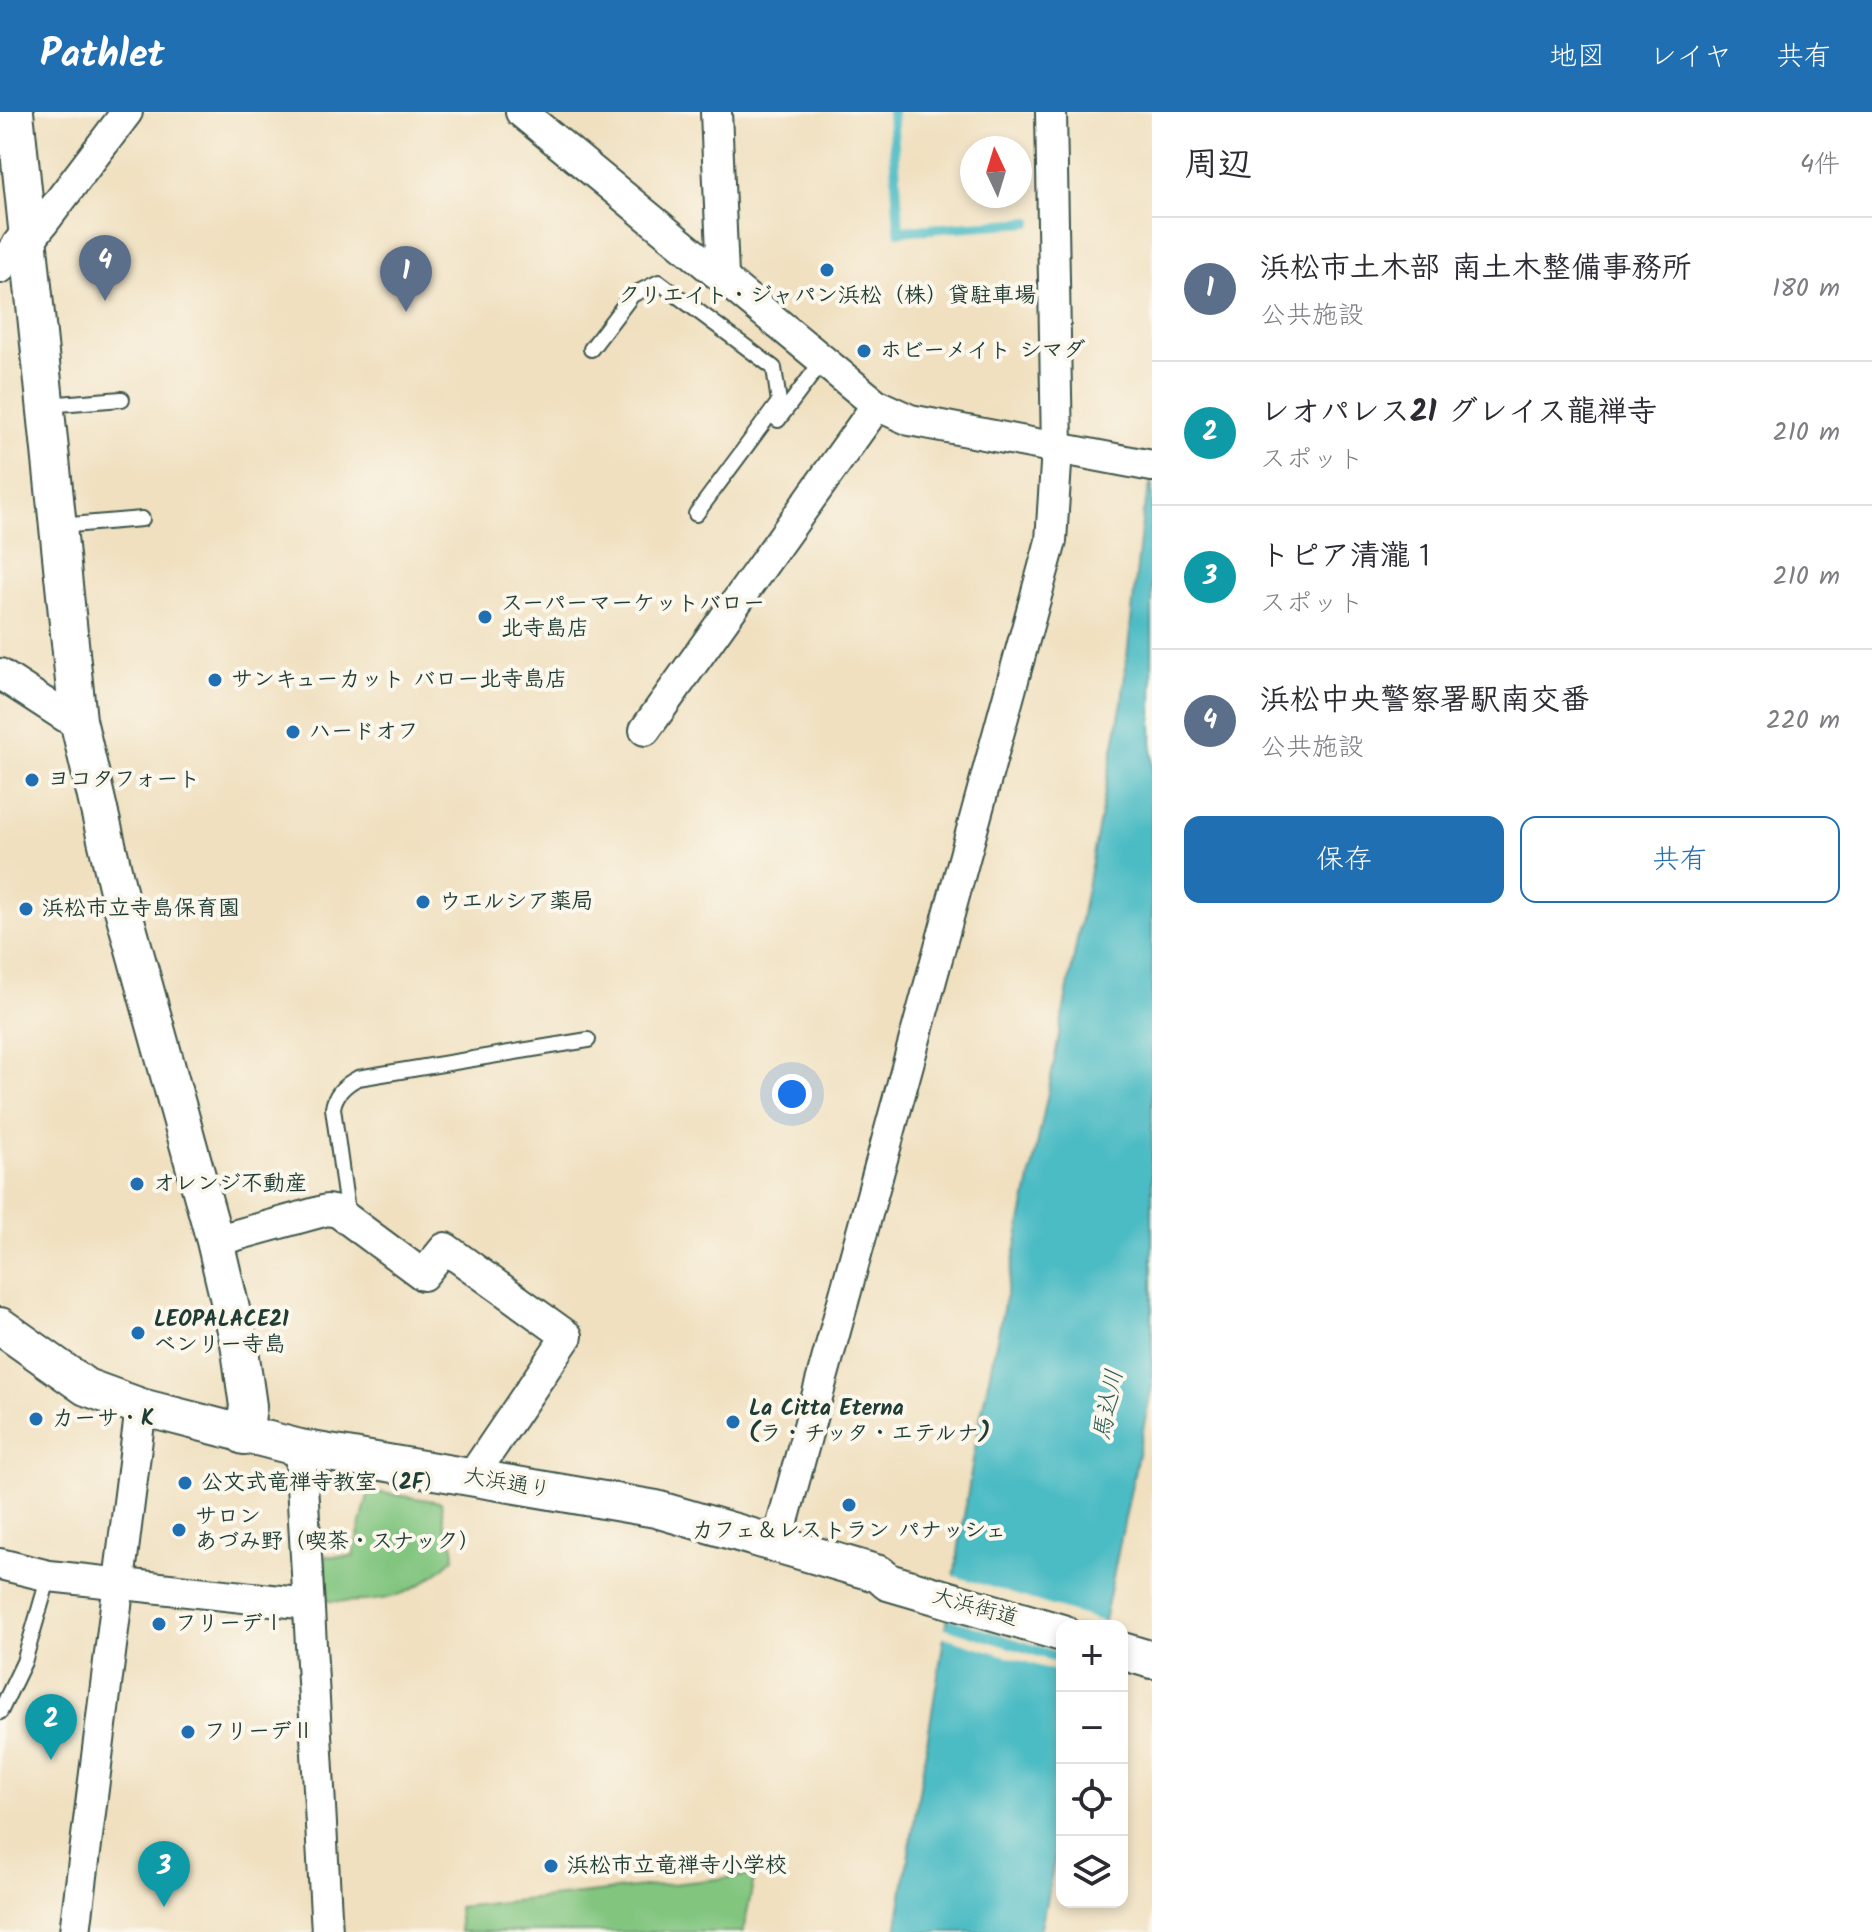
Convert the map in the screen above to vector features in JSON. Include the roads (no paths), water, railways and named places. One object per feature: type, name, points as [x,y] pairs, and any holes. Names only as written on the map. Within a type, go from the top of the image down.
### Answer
[{"type":"street","points":[[15,112],[80,726],[119,895],[215,1241],[239,1343],[248,1406],[244,1436]]},
{"type":"street","points":[[0,268],[127,112]]},
{"type":"street","points":[[521,112],[877,405],[910,420],[1152,466]]},
{"type":"street","points":[[716,112],[723,276]]},
{"type":"street","points":[[777,1543],[1049,550],[1057,449],[1051,112]]},
{"type":"street","points":[[645,730],[877,405]]},
{"type":"street","points":[[0,674],[80,726]]},
{"type":"street","points":[[215,1241],[327,1210],[338,1212],[423,1275],[445,1248],[567,1336],[471,1478]]},
{"type":"street","name":"大浜通り","points":[[0,1326],[86,1387],[141,1407],[300,1448],[656,1509],[879,1574],[888,1582]]},
{"type":"street","points":[[75,1932],[141,1407]]},
{"type":"street","points":[[300,1448],[327,1932]]},
{"type":"street","points":[[0,1564],[49,1576],[308,1604]]},
{"type":"street","name":"大浜街道","points":[[888,1582],[1056,1631]]},
{"type":"street","points":[[1128,1653],[1152,1660]]},
{"type":"lane","points":[[591,349],[632,295],[659,282],[774,368],[779,402],[696,514]]},
{"type":"lane","points":[[778,420],[823,360]]},
{"type":"lane","points":[[44,405],[122,399]]},
{"type":"lane","points":[[57,526],[142,519]]},
{"type":"lane","points":[[349,1221],[333,1108],[335,1098],[349,1083],[358,1078],[588,1040]]},
{"type":"lane","points":[[0,1712],[24,1662],[49,1576]]},
{"type":"water","name":"馬込川","points":[[1152,478],[1152,1386],[1104,1620],[1056,1620],[1056,1853],[1040,1932],[896,1932],[978,1430],[1050,1083],[1122,702],[1143,513]]},
{"type":"waterway","points":[[892,112],[899,231],[1029,222]]},
{"type":"place","name":"クリエイト・ジャパン浜松（株）貸駐車場","points":[[827,270]]},
{"type":"place","name":"浜松中央警察署駅南交番","points":[[105,301]]},
{"type":"place","name":"浜松市土木部 南土木整備事務所","points":[[406,312]]},
{"type":"place","name":"ホビーメイト シマダ","points":[[864,351]]},
{"type":"place","name":"スーパーマーケットバロー 北寺島店","points":[[485,617]]},
{"type":"place","name":"サンキューカット バロー北寺島店","points":[[215,680]]},
{"type":"place","name":"ハードオフ","points":[[293,732]]},
{"type":"place","name":"ヨコタフォート","points":[[32,780]]},
{"type":"place","name":"ウエルシア薬局","points":[[423,902]]},
{"type":"place","name":"浜松市立寺島保育園","points":[[26,909]]},
{"type":"place","name":"オレンジ不動産","points":[[137,1184]]},
{"type":"place","name":"LEOPALACE21 ベンリー寺島","points":[[138,1333]]},
{"type":"place","name":"カーサ・K","points":[[36,1419]]},
{"type":"place","name":"La Citta Eterna (ラ・チッタ・エテルナ)","points":[[733,1422]]},
{"type":"place","name":"公文式竜禅寺教室（2F）","points":[[185,1483]]},
{"type":"place","name":"カフェ＆レストラン パナッシェ","points":[[849,1505]]},
{"type":"place","name":"サロン あづみ野（喫茶・スナック）","points":[[179,1530]]},
{"type":"place","name":"フリーデⅠ","points":[[159,1624]]},
{"type":"place","name":"フリーデⅡ","points":[[188,1732]]},
{"type":"place","name":"レオパレス21 グレイス龍禅寺","points":[[51,1760]]},
{"type":"place","name":"浜松市立竜禅寺小学校","points":[[551,1866]]},
{"type":"place","name":"トピア清瀧１","points":[[164,1907]]}]
